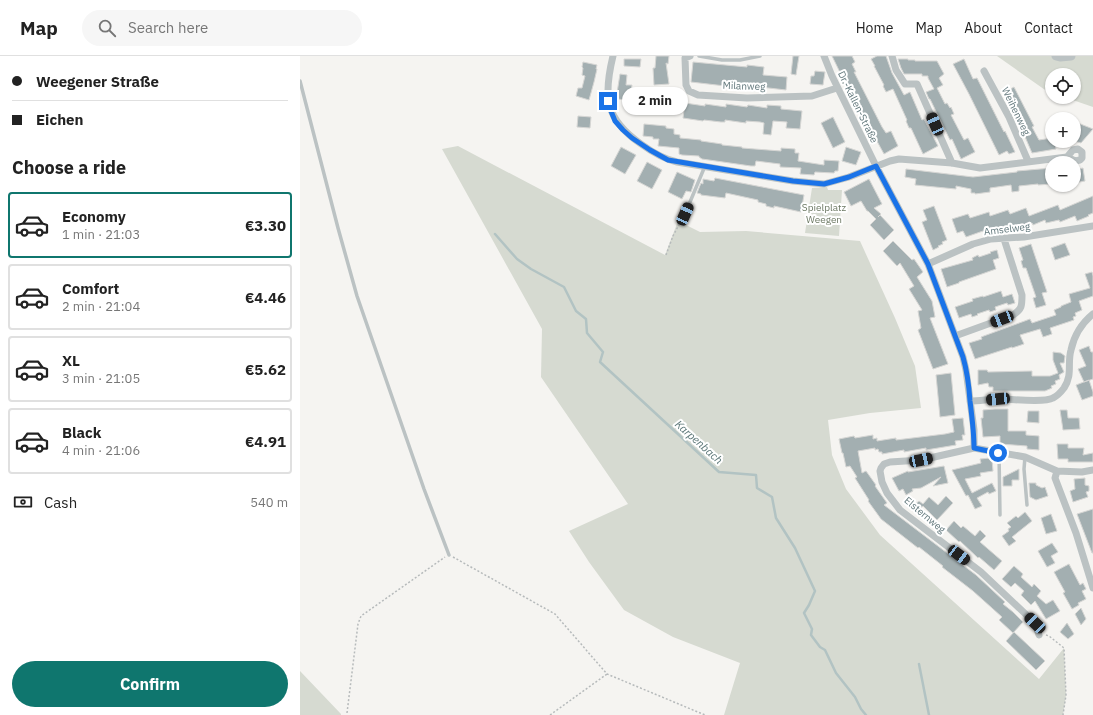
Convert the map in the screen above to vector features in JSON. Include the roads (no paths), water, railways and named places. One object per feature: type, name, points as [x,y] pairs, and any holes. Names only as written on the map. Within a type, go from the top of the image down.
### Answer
[{"type":"street","points":[[612,56],[608,101],[615,121],[632,138],[668,160],[793,181],[824,184],[849,177],[876,166],[899,159],[952,163],[980,168],[1045,159]]},
{"type":"street","name":"Milanweg","points":[[690,56],[685,58],[686,85],[690,91],[698,95],[747,98],[812,96],[838,88]]},
{"type":"street","name":"Dr.-Kallen-Straße","points":[[824,56],[876,166],[928,264],[966,370],[974,430],[974,448]]},
{"type":"street","points":[[892,56],[896,70],[906,84],[917,84],[952,163]]},
{"type":"street","points":[[1056,56],[1071,56]]},
{"type":"street","name":"Weihenweg","points":[[984,71],[1009,117],[1028,161]]},
{"type":"street","name":"Amselweg","points":[[928,264],[973,244],[991,239],[1024,237],[1093,226]]},
{"type":"street","points":[[955,336],[1020,311],[1022,295],[1004,239]]},
{"type":"street","points":[[970,401],[998,399],[1052,399],[1061,392],[1068,382],[1070,377],[1070,351],[1085,320],[1093,314]]},
{"type":"street","points":[[974,448],[1025,457],[1058,471],[1082,472],[1093,470]]},
{"type":"street","name":"Elsternweg","points":[[974,448],[921,460],[890,462],[884,464],[880,472],[882,482],[887,493],[900,510],[980,572],[1035,623],[1039,635]]},
{"type":"street","points":[[1058,471],[1056,478],[1076,533],[1093,588]]},
{"type":"lane","points":[[699,56],[722,60],[740,60],[760,56]]},
{"type":"lane","points":[[300,82],[357,296],[424,490],[449,555]]},
{"type":"lane","points":[[685,214],[705,166]]},
{"type":"lane","points":[[998,453],[1000,515]]},
{"type":"lane","points":[[1025,457],[1024,469],[1027,505]]},
{"type":"waterway","name":"Karpenbach","points":[[495,234],[517,259],[531,269],[564,287],[576,311],[586,319],[587,333],[603,352],[600,362],[719,472],[756,475],[757,488],[772,497],[776,518],[795,548],[815,591],[804,613],[812,629],[811,635],[820,647],[825,650],[836,673],[855,697],[866,715]]},
{"type":"waterway","points":[[919,664],[929,715]]},
{"type":"park label","name":"Spielplatz Weegen","points":[[824,212]]}]
